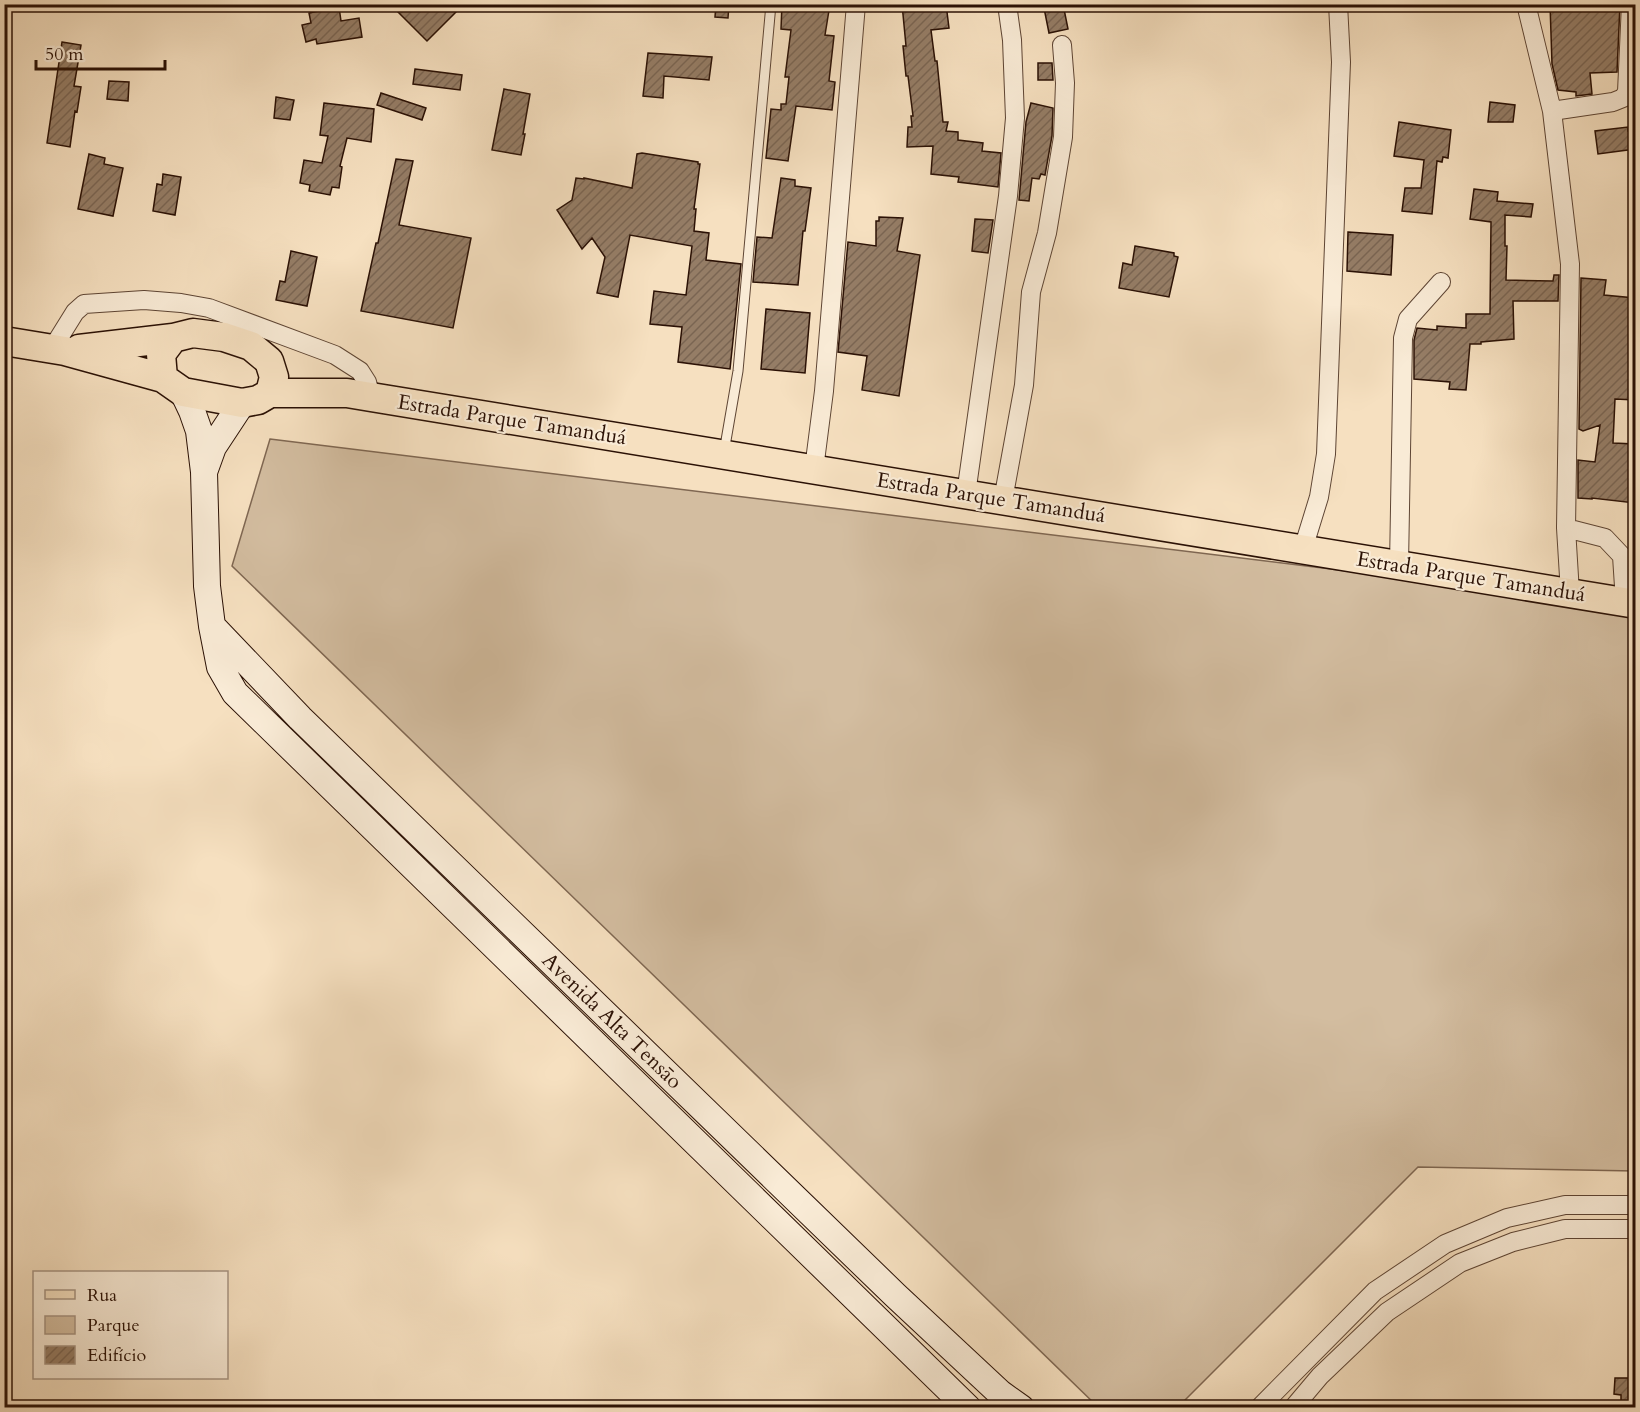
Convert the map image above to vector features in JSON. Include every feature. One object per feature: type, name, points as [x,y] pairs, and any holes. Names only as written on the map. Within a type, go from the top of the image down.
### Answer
[{"type":"main road","name":"Estrada Parque Tamanduá","points":[[173,338],[193,333],[224,337],[251,346],[269,361],[359,395]]},
{"type":"main road","points":[[58,350],[173,338]]},
{"type":"main road","points":[[173,338],[161,354],[173,385]]},
{"type":"main road","points":[[4,341],[58,350],[173,385],[242,403]]},
{"type":"main road","points":[[269,361],[274,377],[270,393]]},
{"type":"main road","name":"Estrada Parque Tamanduá","points":[[242,403],[258,400],[270,393],[359,395],[1630,603]]},
{"type":"street","points":[[814,469],[824,391],[856,4]]},
{"type":"street","points":[[966,494],[1008,196],[1015,118],[1012,40],[1007,4]]},
{"type":"street","points":[[1303,549],[1319,497],[1326,454],[1341,62],[1338,4]]},
{"type":"street","points":[[1526,4],[1552,111],[1570,264],[1566,528],[1569,593]]},
{"type":"street","points":[[1552,111],[1613,102],[1623,98],[1627,92],[1631,4]]},
{"type":"street","points":[[1003,500],[1024,385],[1031,292],[1047,232],[1064,137],[1065,83],[1062,45]]},
{"type":"street","points":[[1399,565],[1403,338],[1408,319],[1441,282]]},
{"type":"street","points":[[58,350],[75,312],[84,304],[144,300],[181,303],[209,308],[335,355],[360,371],[367,382],[359,395]]},
{"type":"street","name":"Avenida Alta Tensāo","points":[[173,385],[192,411],[199,431],[204,472],[207,586],[212,626],[220,667],[235,693],[968,1407]]},
{"type":"street","name":"Avenida Alta Tensāo","points":[[204,472],[213,447],[242,403]]},
{"type":"street","points":[[1566,528],[1605,538],[1622,556],[1630,603]]},
{"type":"street","name":"Avenida Alta Tensāo","points":[[212,626],[308,726],[895,1295],[1000,1393],[1021,1407]]},
{"type":"street","points":[[1259,1407],[1375,1290],[1445,1244],[1507,1218],[1565,1205],[1635,1205]]},
{"type":"street","points":[[1293,1407],[1320,1376],[1387,1312],[1460,1263],[1513,1242],[1564,1229],[1635,1229]]},
{"type":"lane","points":[[723,454],[738,371],[771,4]]},
{"type":"green space","points":[[270,439],[1363,573],[1635,617],[1635,1171],[1418,1167],[1178,1407],[1098,1407],[232,566]]},
{"type":"building","points":[[406,4],[448,4],[456,12],[427,41],[398,12]]},
{"type":"building","points":[[716,4],[729,4],[728,18],[715,17]]},
{"type":"building","points":[[782,4],[830,4],[825,35],[834,36],[829,81],[835,82],[832,110],[796,106],[788,161],[766,158],[771,109],[781,110],[781,104],[786,104],[789,77],[785,77],[791,30],[781,29]]},
{"type":"building","points":[[902,4],[946,4],[949,28],[931,30],[935,61],[937,61],[943,122],[948,122],[946,131],[958,132],[958,140],[983,143],[982,151],[1001,153],[998,187],[958,182],[959,177],[931,174],[933,146],[907,147],[908,127],[912,127],[911,116],[913,116],[903,46],[906,46]]},
{"type":"building","points":[[1046,4],[1063,4],[1068,29],[1049,33],[1044,8],[1047,8]]},
{"type":"building","points":[[1550,4],[1620,4],[1617,72],[1590,73],[1592,94],[1576,96],[1576,92],[1558,90],[1552,64]]},
{"type":"building","points":[[339,7],[341,21],[359,18],[362,37],[317,44],[316,39],[306,42],[302,25],[311,23],[309,13]]},
{"type":"building","points":[[62,42],[81,45],[74,86],[81,87],[70,147],[47,143]]},
{"type":"building","points":[[648,53],[712,57],[709,80],[664,76],[663,98],[643,96]]},
{"type":"building","points":[[1038,63],[1052,63],[1053,80],[1038,80]]},
{"type":"building","points":[[415,69],[462,75],[460,90],[413,84]]},
{"type":"building","points":[[109,81],[129,82],[128,101],[107,99]]},
{"type":"building","points":[[504,89],[530,94],[521,155],[492,150]]},
{"type":"building","points":[[381,93],[426,108],[422,120],[377,105]]},
{"type":"building","points":[[276,97],[294,100],[290,120],[274,118]]},
{"type":"building","points":[[1490,102],[1515,105],[1513,122],[1488,122]]},
{"type":"building","points":[[324,103],[374,109],[371,142],[347,138],[340,166],[342,167],[339,188],[332,187],[330,195],[309,191],[310,185],[300,183],[304,160],[322,163],[328,136],[320,135]]},
{"type":"building","points":[[1031,103],[1053,108],[1052,136],[1045,175],[1041,174],[1039,179],[1032,178],[1029,201],[1019,200],[1026,122]]},
{"type":"building","points":[[1399,122],[1451,130],[1448,158],[1443,157],[1442,162],[1437,161],[1432,214],[1402,211],[1405,188],[1421,188],[1424,160],[1394,156]]},
{"type":"building","points":[[1628,127],[1628,131],[1635,131],[1635,149],[1598,154],[1595,131]]},
{"type":"building","points":[[89,154],[105,158],[104,164],[123,168],[113,216],[78,209]]},
{"type":"building","points":[[637,154],[700,164],[694,209],[696,209],[694,231],[709,233],[706,260],[741,264],[730,369],[678,362],[682,327],[650,324],[654,291],[686,295],[692,246],[630,235],[618,297],[597,293],[605,257],[592,238],[582,249],[557,210],[572,200],[576,178],[632,188]]},
{"type":"building","points":[[396,159],[413,161],[399,225],[471,238],[453,328],[361,311]]},
{"type":"building","points":[[163,174],[181,177],[175,215],[153,211],[157,184],[162,185]]},
{"type":"building","points":[[781,178],[795,180],[795,186],[811,188],[805,231],[803,231],[798,285],[753,282],[757,237],[772,238]]},
{"type":"building","points":[[1474,189],[1498,192],[1497,201],[1533,204],[1531,217],[1505,215],[1506,280],[1553,281],[1554,275],[1559,275],[1558,301],[1513,301],[1514,339],[1470,344],[1466,390],[1449,389],[1450,382],[1414,379],[1414,340],[1417,328],[1437,330],[1437,326],[1466,328],[1466,314],[1490,314],[1491,222],[1470,219]]},
{"type":"building","points":[[879,217],[903,218],[897,251],[920,255],[899,396],[862,390],[867,356],[838,352],[848,242],[876,246],[876,221],[879,221]]},
{"type":"building","points":[[975,219],[993,220],[988,253],[972,251]]},
{"type":"building","points":[[1348,232],[1393,235],[1391,275],[1347,271]]},
{"type":"building","points":[[1135,246],[1174,253],[1174,256],[1178,257],[1169,297],[1119,288],[1123,263],[1132,265]]},
{"type":"building","points":[[291,251],[317,257],[307,306],[276,300],[280,281],[285,282]]},
{"type":"building","points":[[1581,278],[1606,280],[1604,295],[1635,298],[1635,400],[1615,399],[1613,443],[1635,444],[1635,503],[1578,498],[1578,460],[1595,462],[1600,425],[1583,431],[1579,429]]},
{"type":"building","points":[[766,309],[810,313],[805,373],[761,369]]},
{"type":"building","points":[[1615,1378],[1635,1378],[1635,1407],[1621,1407],[1621,1395],[1614,1394]]}]
